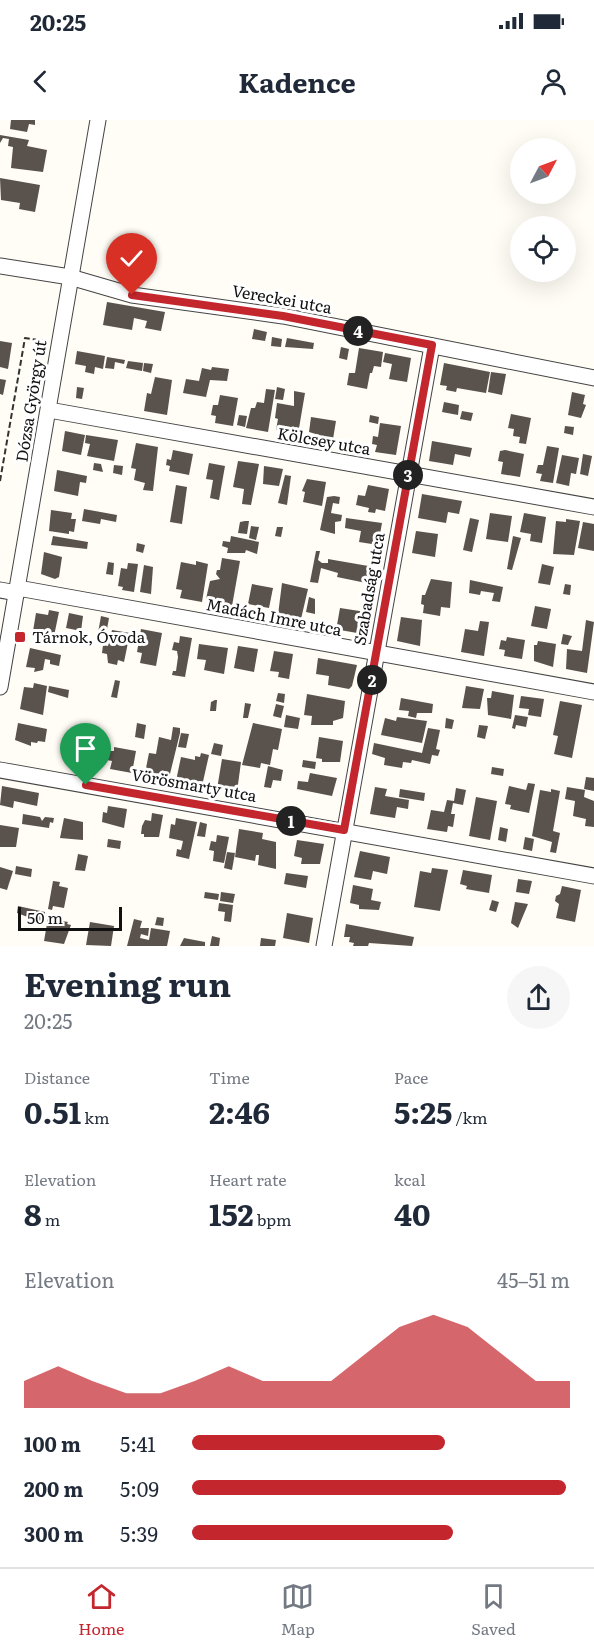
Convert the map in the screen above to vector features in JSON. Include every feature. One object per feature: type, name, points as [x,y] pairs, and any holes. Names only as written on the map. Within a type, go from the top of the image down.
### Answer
[{"type":"street","name":"Dózsa György út","points":[[0,687],[98,120]]},
{"type":"street","name":"Vereckei utca","points":[[0,266],[70,278],[132,295],[283,316],[594,378]]},
{"type":"street","name":"Szabadság utca","points":[[324,946],[432,345]]},
{"type":"street","name":"Kölcsey utca","points":[[49,410],[594,507]]},
{"type":"street","name":"Madách Imre utca","points":[[0,590],[17,590],[594,692]]},
{"type":"street","name":"Vörösmarty utca","points":[[0,770],[594,876]]},
{"type":"path","points":[[0,481],[25,338],[59,343]]},
{"type":"building","points":[[11,120],[35,120],[35,125],[29,124],[27,132],[10,129]]},
{"type":"building","points":[[0,135],[29,140],[27,146],[47,150],[43,172],[11,168],[13,147],[8,146],[9,139],[3,138],[0,143]]},
{"type":"building","points":[[0,178],[40,185],[35,212],[19,209],[20,203],[1,200]]},
{"type":"building","points":[[107,302],[165,312],[161,331],[145,328],[147,321],[134,318],[132,330],[103,325]]},
{"type":"building","points":[[254,329],[267,332],[265,341],[252,339]]},
{"type":"building","points":[[272,337],[282,339],[281,347],[271,346]]},
{"type":"building","points":[[287,338],[314,343],[313,349],[285,347]]},
{"type":"building","points":[[0,341],[12,343],[8,369],[0,367]]},
{"type":"building","points":[[341,347],[349,349],[347,360],[339,358]]},
{"type":"building","points":[[359,348],[383,352],[381,367],[374,366],[367,389],[347,385],[349,373],[355,373]]},
{"type":"building","points":[[77,351],[105,356],[103,369],[95,367],[94,374],[85,372],[86,366],[75,364]]},
{"type":"building","points":[[385,353],[411,358],[407,382],[389,379],[392,364],[383,362]]},
{"type":"building","points":[[107,357],[125,360],[124,364],[115,362],[114,369],[105,368]]},
{"type":"building","points":[[128,361],[143,363],[142,371],[126,368]]},
{"type":"building","points":[[144,363],[153,364],[151,373],[143,371]]},
{"type":"building","points":[[444,363],[490,372],[486,393],[457,388],[456,392],[446,390],[447,386],[440,385]]},
{"type":"building","points":[[212,367],[229,369],[227,381],[210,380],[206,397],[183,393],[186,379],[199,381],[202,368],[211,370]]},
{"type":"building","points":[[491,372],[506,374],[502,395],[488,392]]},
{"type":"building","points":[[155,377],[172,380],[167,415],[144,411],[147,393],[151,394]]},
{"type":"building","points":[[0,379],[6,380],[3,395],[0,394]]},
{"type":"building","points":[[77,387],[84,388],[82,399],[76,398]]},
{"type":"building","points":[[277,387],[285,389],[283,400],[275,399]]},
{"type":"building","points":[[266,389],[275,390],[268,432],[246,428],[251,408],[255,408],[257,402],[264,403]]},
{"type":"building","points":[[294,391],[305,393],[298,434],[276,430],[277,403],[294,406]]},
{"type":"building","points":[[572,392],[585,395],[583,404],[586,405],[581,418],[568,415]]},
{"type":"building","points":[[220,395],[238,398],[233,426],[215,423],[216,416],[211,415],[213,405],[218,405]]},
{"type":"building","points":[[444,402],[459,405],[458,415],[442,412]]},
{"type":"building","points":[[462,411],[473,413],[471,421],[460,419]]},
{"type":"building","points":[[511,414],[531,418],[526,444],[519,443],[520,437],[513,436],[514,429],[508,428]]},
{"type":"building","points":[[239,415],[247,416],[245,427],[237,425]]},
{"type":"building","points":[[370,415],[379,417],[378,424],[369,422]]},
{"type":"building","points":[[311,417],[336,421],[333,439],[309,432]]},
{"type":"building","points":[[380,423],[401,426],[396,455],[375,452],[377,445],[372,444],[373,436],[378,437]]},
{"type":"building","points":[[565,426],[574,427],[573,435],[564,433]]},
{"type":"building","points":[[65,431],[85,435],[81,455],[62,451]]},
{"type":"building","points":[[86,435],[118,440],[114,461],[87,456],[90,444],[85,443]]},
{"type":"building","points":[[432,441],[472,448],[470,457],[455,454],[453,465],[429,461]]},
{"type":"building","points":[[136,443],[158,447],[153,491],[143,490],[145,483],[134,480],[136,469],[131,468]]},
{"type":"building","points":[[547,446],[559,448],[553,483],[540,481],[542,474],[536,473],[538,465],[543,465]]},
{"type":"building","points":[[173,450],[193,454],[189,475],[169,471],[170,466],[166,465],[167,459],[171,460]]},
{"type":"building","points":[[500,451],[524,454],[520,477],[501,474],[503,462],[498,461]]},
{"type":"building","points":[[583,454],[592,456],[588,476],[580,474]]},
{"type":"building","points":[[562,455],[579,458],[576,474],[571,473],[569,486],[556,483]]},
{"type":"building","points":[[238,461],[259,464],[251,505],[242,504],[244,489],[233,487]]},
{"type":"building","points":[[94,463],[101,464],[103,472],[93,470]]},
{"type":"building","points":[[209,463],[225,466],[219,500],[210,498],[213,480],[206,479]]},
{"type":"building","points":[[114,465],[123,466],[122,475],[113,473]]},
{"type":"building","points":[[264,466],[283,469],[279,486],[263,484]]},
{"type":"building","points":[[57,470],[87,476],[86,483],[80,482],[78,496],[54,491]]},
{"type":"building","points":[[285,475],[291,476],[287,505],[278,503]]},
{"type":"building","points":[[307,479],[326,482],[322,506],[303,502],[305,492],[302,491]]},
{"type":"building","points":[[176,485],[187,487],[182,524],[170,522]]},
{"type":"building","points":[[368,485],[389,489],[385,511],[376,509],[375,513],[368,512],[369,508],[356,505],[358,495],[365,496]]},
{"type":"building","points":[[422,494],[462,501],[459,514],[448,512],[446,523],[418,518]]},
{"type":"building","points":[[327,497],[340,497],[339,504],[333,503],[331,513],[342,515],[341,521],[335,522],[335,534],[320,530]]},
{"type":"building","points":[[84,509],[117,515],[116,522],[101,519],[100,524],[82,521]]},
{"type":"building","points":[[51,510],[72,513],[71,519],[76,519],[74,532],[69,531],[69,534],[49,531]]},
{"type":"building","points":[[490,513],[512,516],[508,542],[486,539]]},
{"type":"building","points":[[524,513],[546,517],[542,543],[530,541],[531,534],[520,532]]},
{"type":"building","points":[[346,518],[382,523],[378,545],[359,542],[361,531],[345,528]]},
{"type":"building","points":[[470,518],[479,520],[472,552],[463,550]]},
{"type":"building","points":[[566,519],[580,521],[574,555],[553,554],[556,521],[566,522]]},
{"type":"building","points":[[249,521],[247,534],[238,533],[240,522]]},
{"type":"building","points":[[583,522],[594,524],[594,551],[578,548]]},
{"type":"building","points":[[251,526],[259,527],[256,540],[249,538]]},
{"type":"building","points":[[277,527],[283,527],[281,537],[275,536]]},
{"type":"building","points":[[416,531],[438,534],[435,557],[412,553]]},
{"type":"building","points":[[53,536],[88,542],[87,549],[51,545]]},
{"type":"building","points":[[231,536],[259,542],[257,554],[246,550],[245,553],[227,553],[228,548],[222,546],[223,541],[230,542]]},
{"type":"building","points":[[513,536],[521,538],[512,570],[507,569]]},
{"type":"building","points":[[137,543],[145,545],[143,553],[136,551]]},
{"type":"building","points":[[316,551],[320,551],[318,560],[322,563],[328,563],[328,559],[374,567],[371,584],[337,577],[338,573],[321,568],[318,583],[310,582]]},
{"type":"building","points":[[44,552],[62,557],[59,577],[55,579],[41,574]]},
{"type":"building","points":[[222,558],[240,561],[232,606],[206,599],[210,581],[220,579],[216,574],[217,570],[220,570]]},
{"type":"building","points":[[196,561],[208,564],[202,602],[180,598],[182,590],[176,589],[181,562],[196,565]]},
{"type":"building","points":[[108,562],[114,563],[113,575],[106,574]]},
{"type":"building","points":[[128,563],[138,564],[134,592],[122,590],[123,587],[118,586],[121,568],[127,569]]},
{"type":"building","points":[[542,564],[554,567],[550,585],[538,583]]},
{"type":"building","points":[[144,565],[153,567],[151,594],[140,592]]},
{"type":"building","points":[[431,579],[452,582],[450,608],[441,607],[440,616],[423,613],[422,595],[425,595]]},
{"type":"building","points":[[470,580],[503,587],[500,602],[492,601],[494,593],[481,591],[480,595],[469,593]]},
{"type":"building","points":[[282,583],[308,589],[301,619],[278,615]]},
{"type":"building","points":[[252,584],[273,588],[269,608],[248,604]]},
{"type":"building","points":[[565,584],[571,585],[570,595],[563,594]]},
{"type":"building","points":[[309,597],[315,599],[315,614],[306,612]]},
{"type":"building","points":[[535,606],[551,609],[547,629],[531,626]]},
{"type":"building","points":[[340,608],[366,612],[363,634],[340,630],[341,625],[337,625]]},
{"type":"building","points":[[49,610],[59,612],[54,636],[51,636],[50,640],[41,638],[42,634],[33,631],[36,613],[48,615]]},
{"type":"building","points":[[69,613],[83,616],[81,631],[66,628]]},
{"type":"building","points":[[101,616],[109,618],[106,635],[98,633]]},
{"type":"building","points":[[401,617],[422,620],[420,646],[397,641]]},
{"type":"building","points":[[586,620],[594,622],[587,673],[566,669],[567,649],[582,651]]},
{"type":"building","points":[[480,621],[489,622],[484,656],[461,652],[465,629],[478,631]]},
{"type":"building","points":[[141,629],[162,633],[156,666],[140,663],[142,653],[137,652]]},
{"type":"building","points":[[112,630],[130,633],[124,662],[118,660],[117,665],[108,663],[107,654],[102,653],[103,645],[108,646]]},
{"type":"building","points":[[563,634],[572,636],[568,645],[561,644]]},
{"type":"building","points":[[180,636],[192,638],[185,677],[172,675],[173,671],[176,671],[178,657],[177,651],[172,650],[174,642],[179,643]]},
{"type":"building","points":[[507,637],[525,640],[522,659],[504,656],[505,650],[499,649],[501,640],[506,641]]},
{"type":"building","points":[[538,641],[556,644],[553,667],[534,661],[534,645],[537,645]]},
{"type":"building","points":[[199,644],[228,648],[224,674],[204,670],[206,660],[197,659]]},
{"type":"building","points":[[238,646],[258,649],[254,672],[234,668]]},
{"type":"building","points":[[30,648],[61,655],[59,666],[50,664],[50,660],[45,659],[43,670],[34,672],[35,668],[26,667]]},
{"type":"building","points":[[274,651],[293,654],[289,679],[278,677],[279,672],[270,671]]},
{"type":"building","points":[[318,658],[357,665],[352,686],[349,689],[328,685],[329,676],[316,674]]},
{"type":"building","points":[[115,680],[120,681],[117,698],[111,697]]},
{"type":"building","points":[[34,683],[47,686],[43,715],[20,709],[24,687],[33,688]]},
{"type":"building","points":[[49,686],[69,690],[68,698],[48,692]]},
{"type":"building","points":[[466,686],[484,689],[480,709],[462,708]]},
{"type":"building","points":[[492,691],[514,695],[511,719],[488,715],[487,698],[491,698]]},
{"type":"building","points":[[278,693],[285,694],[284,703],[276,701]]},
{"type":"building","points":[[307,694],[345,701],[343,718],[333,721],[333,725],[311,725],[312,716],[304,715]]},
{"type":"building","points":[[521,696],[544,699],[541,717],[528,715],[529,709],[519,708]]},
{"type":"building","points":[[401,698],[433,704],[432,713],[417,713],[416,718],[408,716],[409,711],[399,710]]},
{"type":"building","points":[[217,700],[216,711],[210,711],[211,702]]},
{"type":"building","points":[[560,701],[582,705],[572,758],[554,754],[558,736],[553,735]]},
{"type":"building","points":[[245,703],[251,704],[248,718],[243,718]]},
{"type":"building","points":[[276,704],[284,706],[281,718],[273,716]]},
{"type":"building","points":[[286,715],[300,718],[298,729],[284,727]]},
{"type":"building","points":[[515,715],[528,717],[526,727],[516,725],[515,729],[512,728]]},
{"type":"building","points":[[397,717],[427,721],[422,743],[381,735],[385,718],[396,721]]},
{"type":"building","points":[[446,718],[454,720],[452,729],[445,728]]},
{"type":"building","points":[[18,723],[47,729],[45,742],[31,742],[31,746],[15,740]]},
{"type":"building","points":[[137,723],[146,725],[144,739],[135,737]]},
{"type":"building","points":[[253,723],[282,729],[278,750],[273,749],[270,765],[261,763],[260,768],[242,765]]},
{"type":"building","points":[[81,725],[88,726],[85,744],[77,743]]},
{"type":"building","points":[[479,725],[488,726],[485,739],[477,737]]},
{"type":"building","points":[[173,727],[180,728],[180,733],[169,778],[145,773],[149,753],[156,754],[159,737],[171,740]]},
{"type":"building","points":[[428,728],[440,730],[436,749],[440,750],[438,756],[432,755],[430,764],[412,760],[411,763],[403,762],[402,768],[384,765],[385,758],[372,754],[374,743],[422,753]]},
{"type":"building","points":[[70,732],[77,733],[75,746],[68,745]]},
{"type":"building","points":[[181,733],[189,734],[186,748],[178,747]]},
{"type":"building","points":[[319,737],[343,741],[340,762],[322,762],[322,759],[316,758]]},
{"type":"building","points":[[214,743],[223,745],[221,756],[211,754]]},
{"type":"building","points":[[79,746],[102,752],[100,763],[92,766],[90,773],[82,772],[84,764],[76,763]]},
{"type":"building","points":[[114,747],[136,751],[132,773],[110,769],[112,761],[107,760],[109,751],[114,751]]},
{"type":"building","points":[[201,753],[209,755],[202,786],[176,781],[181,757],[195,760],[195,756],[200,757]]},
{"type":"building","points":[[222,759],[241,762],[237,792],[217,789]]},
{"type":"building","points":[[303,760],[316,762],[315,769],[302,767]]},
{"type":"building","points":[[268,766],[283,770],[281,781],[273,780],[271,788],[264,787]]},
{"type":"building","points":[[492,767],[504,769],[503,776],[491,774]]},
{"type":"building","points":[[310,773],[337,778],[332,796],[297,789],[298,781],[308,782]]},
{"type":"building","points":[[586,777],[594,778],[594,791],[584,789]]},
{"type":"building","points":[[528,783],[535,784],[529,813],[510,809],[511,805],[505,804],[509,786],[526,790]]},
{"type":"building","points":[[2,786],[39,793],[37,806],[14,801],[13,808],[0,805]]},
{"type":"building","points":[[375,787],[387,789],[385,796],[409,800],[408,809],[397,807],[395,818],[370,814]]},
{"type":"building","points":[[567,787],[585,790],[584,797],[594,801],[594,827],[585,826],[586,819],[573,816],[575,801],[565,799]]},
{"type":"building","points":[[456,788],[466,790],[463,805],[453,803],[451,814],[455,814],[453,827],[448,826],[447,832],[427,829],[431,810],[444,812],[447,800],[454,801]]},
{"type":"building","points":[[400,789],[425,793],[424,801],[399,797]]},
{"type":"building","points":[[551,789],[560,791],[553,831],[560,833],[556,853],[550,852],[552,842],[532,836],[540,790],[551,792]]},
{"type":"building","points":[[476,797],[497,801],[490,840],[469,836]]},
{"type":"building","points":[[108,806],[127,809],[124,828],[102,822],[103,812],[107,813]]},
{"type":"building","points":[[152,813],[163,815],[159,837],[144,837],[144,834],[141,834],[142,826],[145,820],[151,821]]},
{"type":"building","points":[[23,814],[40,817],[42,821],[45,817],[54,818],[53,823],[50,822],[49,828],[22,824]]},
{"type":"building","points":[[64,818],[83,822],[83,840],[60,838]]},
{"type":"building","points":[[176,818],[197,822],[189,859],[176,856],[177,849],[181,850],[183,841],[169,838],[171,824],[175,825]]},
{"type":"building","points":[[200,822],[207,824],[205,837],[197,836]]},
{"type":"building","points":[[0,825],[19,828],[16,847],[0,847]]},
{"type":"building","points":[[500,827],[508,829],[506,842],[498,840]]},
{"type":"building","points":[[239,829],[263,833],[262,839],[276,842],[276,869],[258,865],[259,855],[256,855],[255,861],[235,857]]},
{"type":"building","points":[[217,835],[229,837],[224,863],[213,861],[214,851],[209,850],[211,841],[216,842]]},
{"type":"building","points":[[525,837],[534,839],[532,851],[523,849]]},
{"type":"building","points":[[108,839],[121,841],[120,849],[107,847]]},
{"type":"building","points":[[297,840],[324,844],[320,864],[301,864],[302,858],[294,856]]},
{"type":"building","points":[[360,851],[390,857],[387,874],[373,871],[371,880],[354,877]]},
{"type":"building","points":[[227,852],[235,853],[232,870],[224,868]]},
{"type":"building","points":[[78,854],[88,856],[85,871],[75,870]]},
{"type":"building","points":[[16,866],[32,869],[31,877],[15,874]]},
{"type":"building","points":[[0,867],[13,871],[7,890],[0,888]]},
{"type":"building","points":[[432,868],[448,870],[440,911],[414,907],[420,871],[431,873]]},
{"type":"building","points":[[463,870],[492,875],[489,893],[466,889],[467,886],[460,884]]},
{"type":"building","points":[[286,873],[308,876],[306,888],[284,884]]},
{"type":"building","points":[[518,879],[532,881],[529,894],[516,892]]},
{"type":"building","points":[[53,881],[60,882],[59,886],[68,888],[64,908],[53,906],[52,910],[48,909]]},
{"type":"building","points":[[353,885],[373,889],[371,900],[381,902],[379,910],[359,909],[359,905],[350,903]]},
{"type":"building","points":[[562,886],[581,890],[575,922],[556,918],[559,904],[555,901]]},
{"type":"building","points":[[205,892],[219,894],[218,900],[204,898]]},
{"type":"building","points":[[221,892],[235,894],[233,903],[220,901]]},
{"type":"building","points":[[492,900],[499,902],[496,912],[489,910]]},
{"type":"building","points":[[515,902],[528,904],[518,928],[511,923]]},
{"type":"building","points":[[219,903],[233,905],[231,922],[224,921],[225,912],[218,911]]},
{"type":"building","points":[[18,906],[45,912],[45,922],[36,920],[37,915],[34,914],[33,919],[17,913]]},
{"type":"building","points":[[287,913],[313,918],[309,943],[283,938]]},
{"type":"building","points":[[157,917],[164,918],[163,926],[155,925]]},
{"type":"building","points":[[48,918],[68,922],[67,924],[71,925],[64,944],[44,941]]},
{"type":"building","points":[[134,919],[142,921],[140,928],[149,928],[148,936],[141,934],[140,938],[149,940],[151,928],[170,931],[167,946],[127,946]]},
{"type":"building","points":[[90,922],[114,926],[111,946],[86,945]]},
{"type":"building","points":[[346,924],[414,937],[412,946],[369,943],[368,946],[353,946],[354,943],[349,942],[350,937],[344,937]]},
{"type":"building","points":[[212,936],[220,938],[219,946],[210,946]]},
{"type":"building","points":[[184,938],[205,942],[205,946],[180,946]]},
{"type":"building","points":[[261,938],[276,940],[275,946],[260,946]]},
{"type":"place","name":"Tárnok, Óvoda","points":[[20,637]]},
{"type":"route","points":[[86,785],[344,830],[432,345],[283,316],[132,295]]}]
